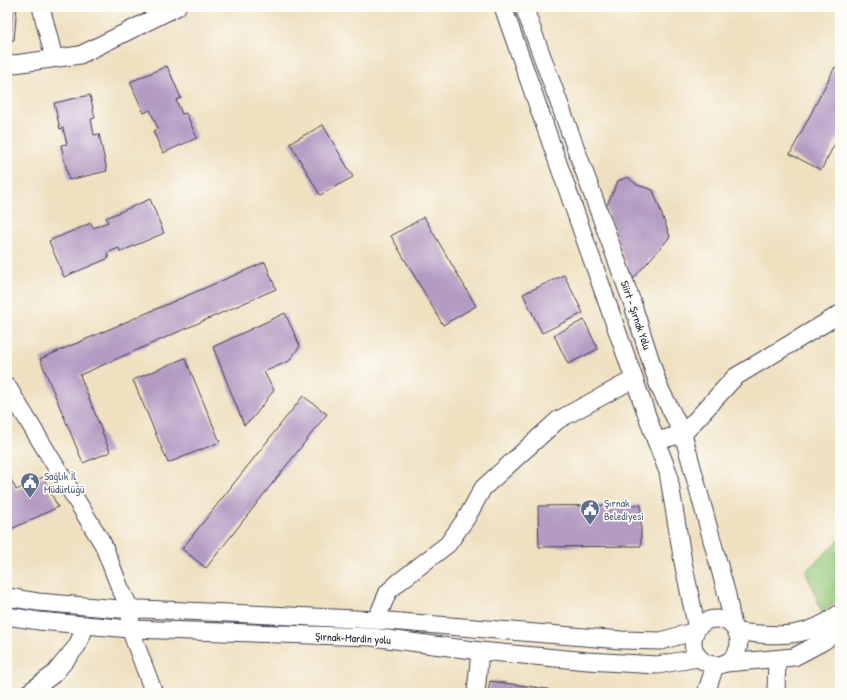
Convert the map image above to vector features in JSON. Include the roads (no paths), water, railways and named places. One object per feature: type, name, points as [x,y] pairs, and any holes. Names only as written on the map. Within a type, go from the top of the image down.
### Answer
[{"type":"street","points":[[41,7],[54,58]]},
{"type":"street","points":[[7,65],[80,55],[177,7]]},
{"type":"street","name":"Siirt - Şırnak Yolu","points":[[503,7],[668,472],[696,630]]},
{"type":"street","name":"Siirt - Şırnak Yolu","points":[[524,7],[632,302],[659,387],[683,434],[735,629]]},
{"type":"street","points":[[656,441],[683,434],[734,377],[840,314]]},
{"type":"street","points":[[376,620],[388,592],[448,544],[467,517],[483,488],[558,420],[634,379]]},
{"type":"street","points":[[7,386],[103,544],[120,588],[131,610],[130,629],[154,693]]},
{"type":"street","name":"Şırnak-Mardin yolu","points":[[7,597],[38,602],[131,610],[142,609],[376,620],[621,640],[661,641],[696,630]]},
{"type":"street","points":[[735,629],[778,636],[804,632],[829,622],[840,613]]},
{"type":"street","name":"Şırnak-Mardin yolu","points":[[7,616],[40,621],[130,629],[372,637],[480,651],[588,661],[657,665],[698,658]]},
{"type":"street","points":[[706,693],[720,665],[732,659],[739,646],[739,639],[735,629],[727,622],[713,619],[706,621],[696,630],[692,638],[694,652],[703,662],[720,665],[794,657],[824,641],[840,630]]},
{"type":"street","points":[[28,693],[54,674],[77,646],[86,625]]},
{"type":"street","points":[[476,693],[480,651]]},
{"type":"street","points":[[776,693],[777,659]]},
{"type":"place","name":"Sağlık İl Müdürlüğü","points":[[30,499]]},
{"type":"place","name":"Şırnak Belediyesi","points":[[590,526]]}]
